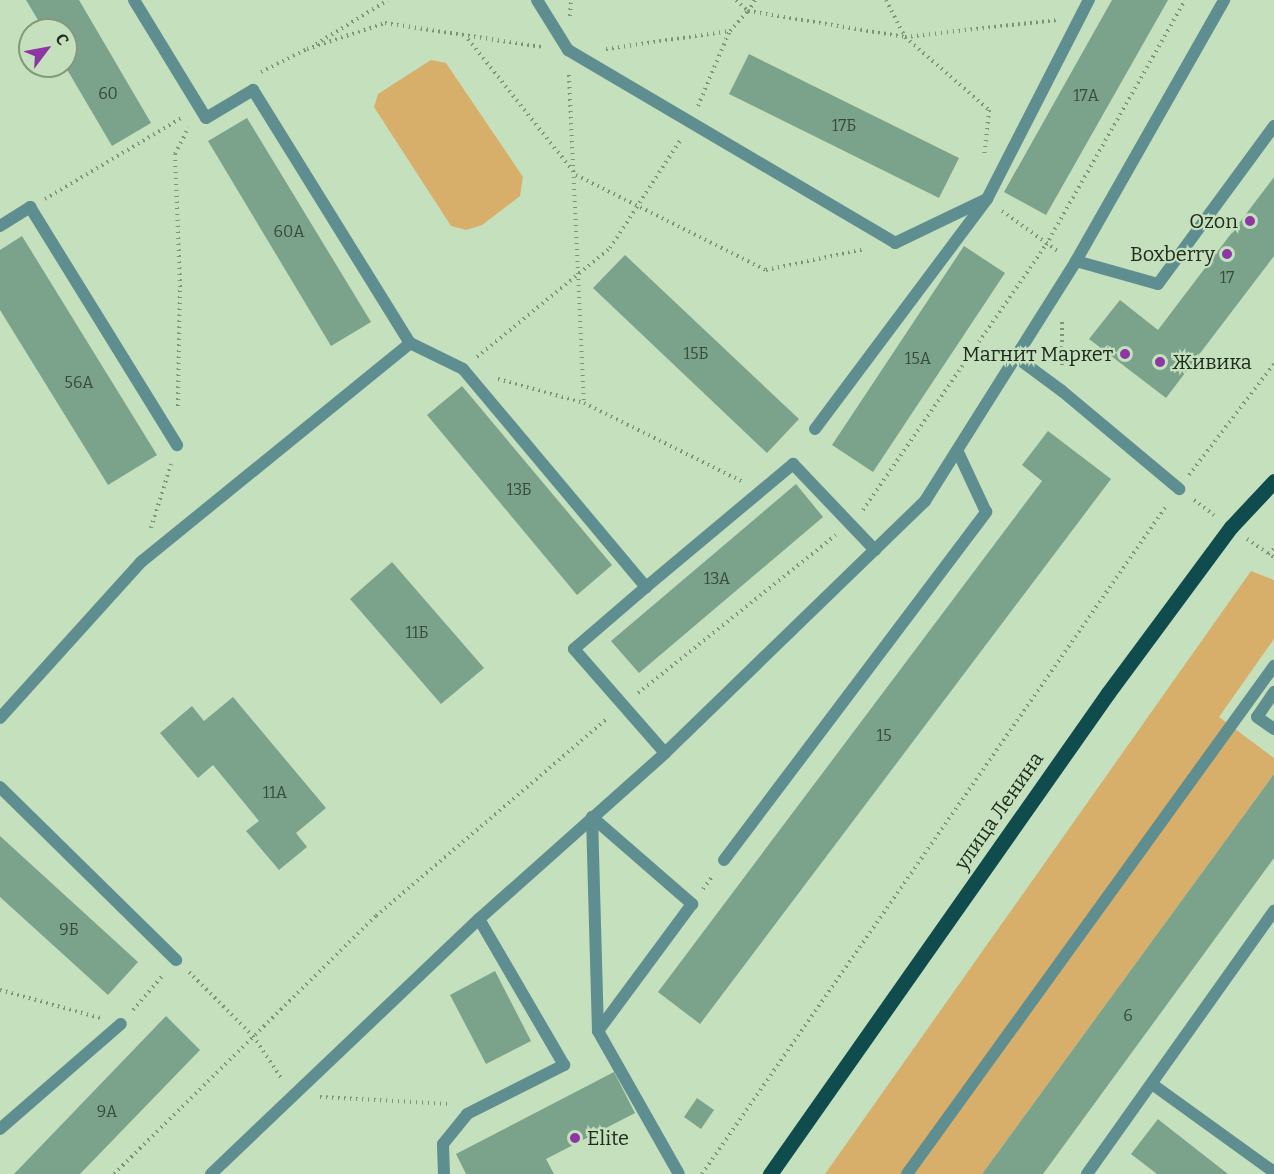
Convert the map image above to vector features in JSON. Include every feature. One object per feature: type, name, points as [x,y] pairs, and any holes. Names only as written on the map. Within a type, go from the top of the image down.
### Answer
[{"type":"main road","name":"улица Ленина","points":[[770,1174],[1114,684],[1231,527],[1274,481]]},
{"type":"street","points":[[134,0],[206,118],[253,90],[410,343],[463,369],[646,587]]},
{"type":"street","points":[[537,0],[567,50],[895,243],[987,199]]},
{"type":"street","points":[[815,429],[987,199],[1089,0]]},
{"type":"street","points":[[212,1174],[479,919],[665,753],[926,501],[1076,261],[1224,0]]},
{"type":"street","points":[[1076,261],[1158,284],[1274,126]]},
{"type":"street","points":[[0,226],[30,207],[177,445]]},
{"type":"street","points":[[0,718],[141,562],[410,343]]},
{"type":"street","points":[[1016,357],[1062,391],[1179,489]]},
{"type":"street","points":[[724,860],[986,512],[958,452]]},
{"type":"street","points":[[665,753],[574,649],[793,464],[874,550]]},
{"type":"street","points":[[907,1174],[1274,666]]},
{"type":"street","points":[[1274,692],[1257,717],[1274,729]]},
{"type":"street","points":[[0,787],[176,960]]},
{"type":"street","points":[[592,817],[692,904],[598,1031]]},
{"type":"street","points":[[592,817],[598,1031],[679,1174]]},
{"type":"street","points":[[1087,1174],[1274,911]]},
{"type":"street","points":[[444,1174],[443,1144],[467,1114],[564,1065],[479,919]]},
{"type":"street","points":[[0,1129],[121,1024]]},
{"type":"street","points":[[1152,1084],[1274,1172]]},
{"type":"path","points":[[307,49],[388,0]]},
{"type":"path","points":[[572,0],[567,50],[576,175],[584,403]]},
{"type":"path","points":[[736,0],[748,12]]},
{"type":"path","points":[[463,369],[610,248],[692,123],[730,31],[748,12],[755,0]]},
{"type":"path","points":[[886,0],[905,37],[1080,17]]},
{"type":"path","points":[[114,1174],[375,916],[623,705],[857,519],[1046,245],[1185,0]]},
{"type":"path","points":[[467,38],[576,175],[766,270],[895,243]]},
{"type":"path","points":[[30,207],[200,107]]},
{"type":"path","points":[[141,562],[177,445],[180,287],[175,154],[200,107]]},
{"type":"path","points":[[1062,319],[1062,391]]},
{"type":"path","points":[[702,1174],[1179,489],[1274,364]]},
{"type":"path","points":[[463,369],[584,403],[747,484]]},
{"type":"path","points":[[1268,554],[1274,549]]},
{"type":"path","points":[[692,904],[724,860]]},
{"type":"path","points":[[0,990],[121,1024],[176,960]]},
{"type":"shaded area","points":[[431,60],[446,63],[523,177],[520,196],[482,225],[466,230],[451,226],[374,107],[378,94]]},
{"type":"shaded area","points":[[1251,571],[1274,580],[1274,639],[1219,717],[1274,758],[1274,774],[982,1174],[825,1174]]},
{"type":"building","points":[[26,0],[79,0],[151,123],[112,146],[72,78],[78,78],[78,18],[37,18]]},
{"type":"building","points":[[1112,0],[1168,0],[1046,215],[1004,192]]},
{"type":"building","points":[[749,54],[959,158],[939,198],[729,94]]},
{"type":"building","points":[[247,118],[371,322],[331,346],[208,141]]},
{"type":"building","points":[[1274,177],[1274,256],[1166,398],[1089,339],[1120,300],[1158,330]]},
{"type":"building","points":[[22,236],[157,455],[108,485],[0,310],[0,250]]},
{"type":"building","points":[[964,246],[1005,273],[873,472],[832,445]]},
{"type":"building","points":[[625,255],[799,419],[767,453],[593,288]]},
{"type":"building","points":[[462,386],[612,565],[577,595],[427,415]]},
{"type":"building","points":[[1048,431],[1111,479],[700,1024],[658,992],[1042,481],[1022,465]]},
{"type":"building","points":[[796,484],[823,517],[639,673],[611,641]]},
{"type":"building","points":[[392,562],[484,668],[441,704],[350,599]]},
{"type":"building","points":[[233,697],[326,808],[296,833],[307,847],[279,870],[246,831],[259,821],[213,765],[198,778],[160,733],[192,706],[204,721]]},
{"type":"building","points":[[1274,774],[1274,858],[1043,1174],[982,1174]]},
{"type":"building","points":[[0,836],[138,962],[108,995],[0,897]]},
{"type":"building","points":[[495,971],[531,1041],[486,1064],[450,995]]},
{"type":"building","points":[[166,1016],[200,1050],[80,1174],[14,1174]]},
{"type":"building","points":[[614,1072],[635,1113],[546,1159],[554,1174],[466,1174],[456,1154]]},
{"type":"building","points":[[697,1098],[714,1110],[701,1129],[684,1117]]},
{"type":"building","points":[[1158,1119],[1228,1174],[1157,1174],[1131,1154]]},
{"type":"place","name":"Ozon","points":[[1250,221]]},
{"type":"place","name":"Boxberry","points":[[1227,254]]},
{"type":"place","name":"Магнит Маркет","points":[[1125,354]]},
{"type":"place","name":"Живика","points":[[1160,362]]},
{"type":"place","name":"Elite","points":[[575,1138]]}]
